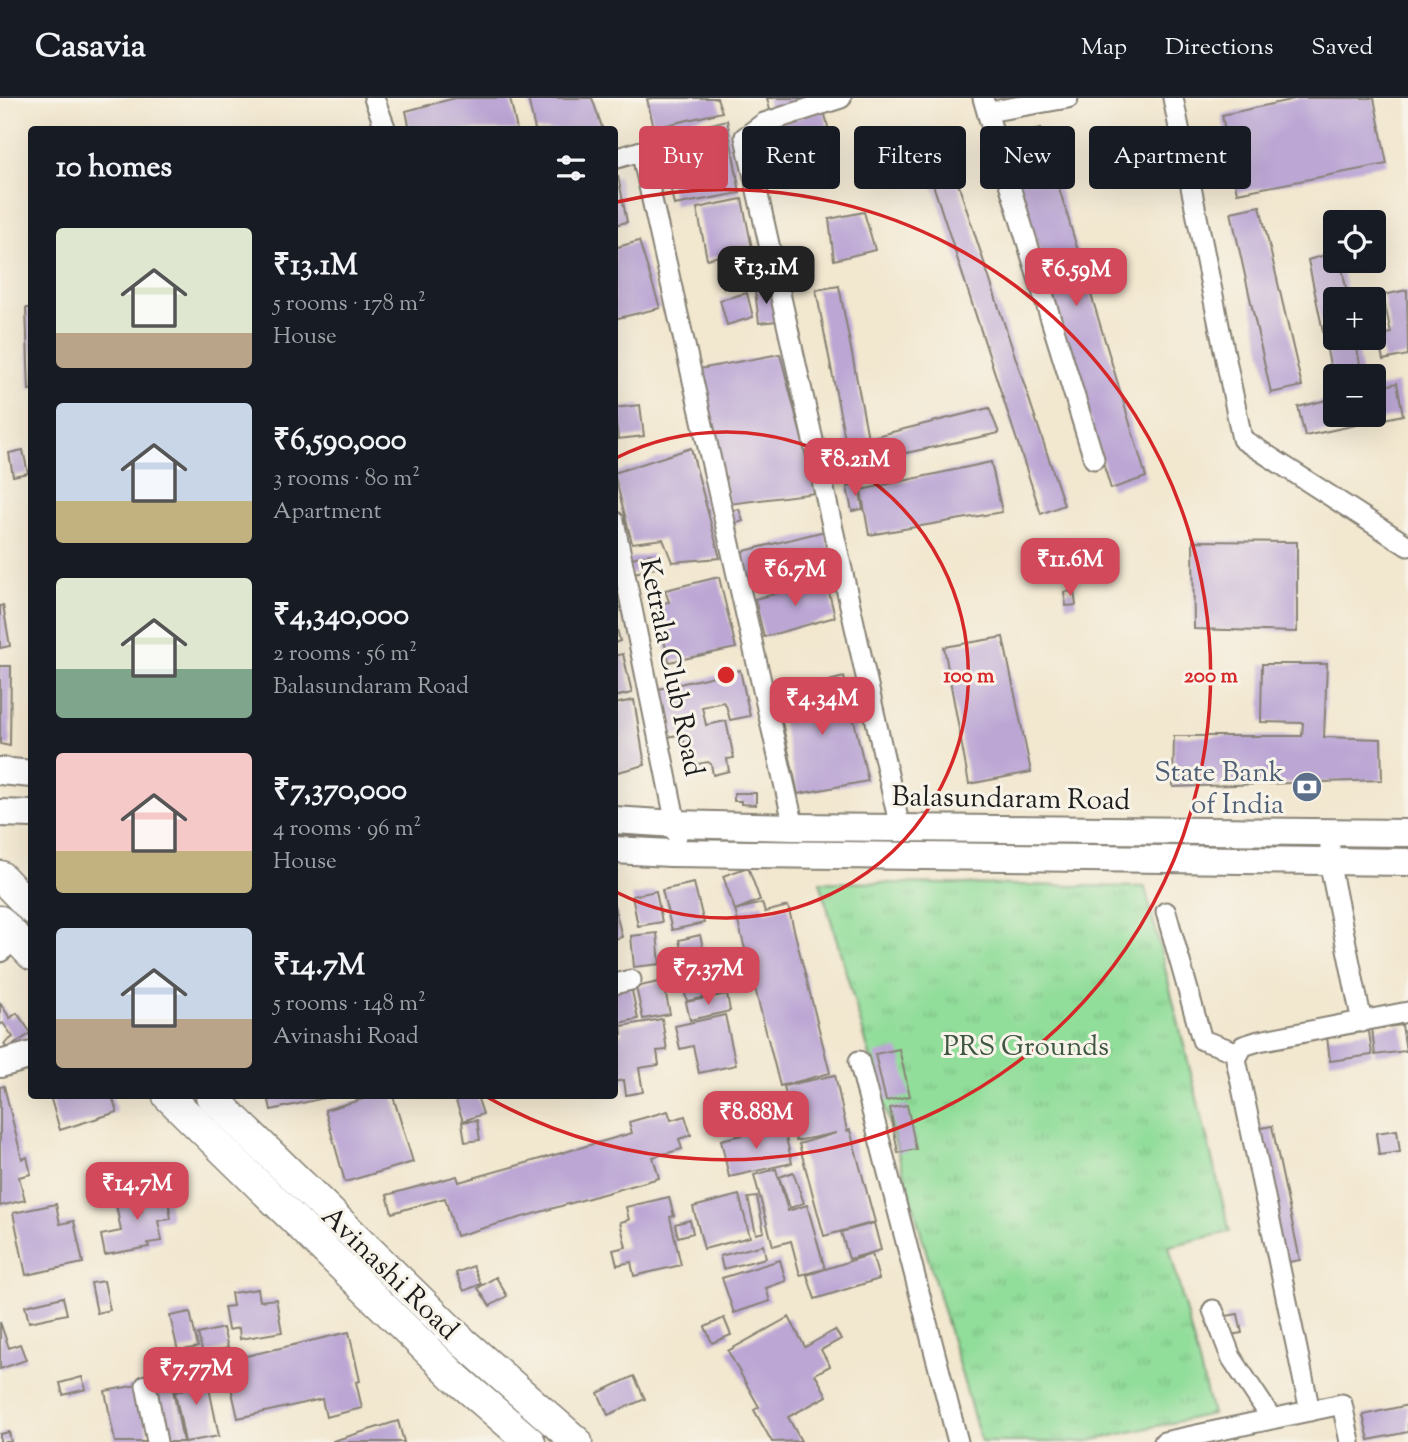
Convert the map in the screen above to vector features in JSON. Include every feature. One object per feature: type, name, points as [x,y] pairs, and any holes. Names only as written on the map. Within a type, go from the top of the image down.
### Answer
[{"type":"main road","points":[[0,771],[28,774]]},
{"type":"main road","points":[[0,813],[28,814]]},
{"type":"main road","name":"Balasundaram Road","points":[[618,820],[794,827],[1408,834]]},
{"type":"main road","points":[[960,828],[960,858]]},
{"type":"main road","points":[[618,850],[960,858],[1408,862]]},
{"type":"main road","points":[[0,876],[28,905]]},
{"type":"main road","points":[[0,1064],[28,1056]]},
{"type":"main road","name":"Avinashi Road","points":[[171,1099],[456,1378],[530,1442]]},
{"type":"main road","name":"Avinashi Road","points":[[214,1099],[463,1342],[577,1442]]},
{"type":"street","points":[[374,98],[384,126]]},
{"type":"street","points":[[841,98],[764,123],[745,137],[900,828]]},
{"type":"street","points":[[1068,98],[985,105],[1094,459]]},
{"type":"street","points":[[1173,98],[1242,439],[1408,546]]},
{"type":"street","points":[[618,158],[642,151],[794,827]]},
{"type":"street","name":"Ketrala Club Road","points":[[618,541],[676,824],[679,853]]},
{"type":"street","points":[[1331,832],[1329,860],[1362,1022]]},
{"type":"street","points":[[1166,912],[1202,1040],[1239,1053]]},
{"type":"street","points":[[1310,1411],[1236,1059],[1243,1046],[1259,1041],[1408,1012]]},
{"type":"street","points":[[859,1061],[958,1442]]},
{"type":"street","points":[[1213,1310],[1231,1357],[1272,1419]]},
{"type":"street","points":[[146,1385],[157,1442]]},
{"type":"street","points":[[1164,1442],[1200,1438],[1342,1404],[1350,1442]]},
{"type":"green space","name":"PRS Grounds","points":[[820,882],[1145,887],[1230,1232],[1169,1246],[1212,1414],[1085,1442],[981,1442]]},
{"type":"building","points":[[455,98],[510,98],[516,126],[409,126],[406,111]]},
{"type":"building","points":[[528,98],[592,98],[602,126],[534,126]]},
{"type":"building","points":[[717,98],[722,112],[654,126],[647,99]]},
{"type":"building","points":[[767,98],[812,98],[771,114]]},
{"type":"building","points":[[1299,98],[1374,98],[1387,164],[1237,193],[1236,189],[1251,189],[1251,126],[1224,126],[1222,115]]},
{"type":"building","points":[[824,110],[828,126],[770,126]]},
{"type":"building","points":[[727,120],[740,193],[674,205],[671,189],[728,189],[728,126],[703,126]]},
{"type":"building","points":[[618,176],[627,222],[618,224]]},
{"type":"building","points":[[935,189],[960,189],[1064,505],[1041,514]]},
{"type":"building","points":[[1020,189],[1059,189],[1146,477],[1111,489]]},
{"type":"building","points":[[742,199],[752,248],[707,259],[697,208]]},
{"type":"building","points":[[1260,206],[1302,386],[1271,393],[1231,212]]},
{"type":"building","points":[[864,212],[875,250],[834,260],[829,219]]},
{"type":"building","points":[[639,241],[660,308],[618,318],[618,247]]},
{"type":"building","points":[[1323,256],[1323,273],[1343,273],[1346,287],[1323,287],[1323,332],[1308,260]]},
{"type":"building","points":[[734,270],[738,281],[724,288],[719,278]]},
{"type":"building","points":[[839,286],[868,438],[989,408],[999,433],[850,465],[816,290]]},
{"type":"building","points":[[773,288],[777,321],[759,323],[755,291]]},
{"type":"building","points":[[1407,290],[1408,355],[1383,360],[1381,350],[1386,350],[1386,334],[1391,333],[1386,294]]},
{"type":"building","points":[[747,293],[753,317],[727,325],[720,300]]},
{"type":"building","points":[[26,308],[28,308],[28,363]]},
{"type":"building","points":[[1327,350],[1357,350],[1360,364],[1330,364]]},
{"type":"building","points":[[780,354],[816,493],[729,504],[699,369]]},
{"type":"building","points":[[1397,383],[1403,415],[1386,419],[1386,386]]},
{"type":"building","points":[[1323,401],[1323,427],[1347,427],[1305,436],[1298,407]]},
{"type":"building","points":[[640,405],[644,436],[618,439],[618,408]]},
{"type":"building","points":[[691,448],[720,558],[672,562],[663,539],[632,543],[618,489],[618,472]]},
{"type":"building","points":[[23,450],[28,473],[13,476],[9,453]]},
{"type":"building","points":[[991,462],[1002,512],[869,535],[861,490]]},
{"type":"building","points":[[858,484],[863,509],[852,511],[847,487]]},
{"type":"building","points":[[739,509],[743,521],[730,525],[727,512]]},
{"type":"building","points":[[825,531],[834,572],[744,591],[736,553]]},
{"type":"building","points":[[1193,541],[1297,542],[1297,632],[1194,629]]},
{"type":"building","points":[[651,554],[655,568],[630,574],[627,559]]},
{"type":"building","points":[[719,577],[736,648],[669,662],[656,604],[669,602],[665,590]]},
{"type":"building","points":[[826,580],[835,617],[764,637],[755,599]]},
{"type":"building","points":[[1074,591],[1076,605],[1066,606],[1064,592]]},
{"type":"building","points":[[3,605],[10,646],[0,648],[0,606]]},
{"type":"building","points":[[1003,637],[1031,772],[969,784],[944,647]]},
{"type":"building","points":[[623,654],[632,693],[618,696],[618,655]]},
{"type":"building","points":[[1262,664],[1327,664],[1324,737],[1381,739],[1382,780],[1173,787],[1174,736],[1302,736],[1303,723],[1261,722]]},
{"type":"building","points":[[0,666],[11,666],[10,746],[0,744]]},
{"type":"building","points":[[740,670],[750,716],[730,720],[723,702],[702,707],[706,725],[726,721],[734,758],[727,759],[729,771],[713,775],[708,762],[698,764],[688,759],[682,734],[668,737],[658,689]]},
{"type":"building","points":[[844,677],[868,781],[798,794],[776,695]]},
{"type":"building","points":[[634,700],[645,765],[618,772],[618,703]]},
{"type":"building","points":[[734,793],[756,793],[756,805],[734,801]]},
{"type":"building","points":[[748,867],[760,900],[735,910],[723,876]]},
{"type":"building","points":[[694,883],[704,923],[672,930],[662,890]]},
{"type":"building","points":[[656,891],[662,922],[638,926],[632,896]]},
{"type":"building","points":[[762,903],[765,912],[788,906],[830,1073],[780,1086],[735,910]]},
{"type":"building","points":[[618,921],[622,937],[618,938]]},
{"type":"building","points":[[657,933],[660,964],[634,967],[631,936]]},
{"type":"building","points":[[700,935],[708,969],[686,974],[679,940]]},
{"type":"building","points":[[708,980],[712,996],[687,1001],[683,986]]},
{"type":"building","points":[[663,981],[670,1014],[643,1019],[636,987]]},
{"type":"building","points":[[631,986],[638,1019],[618,1023],[618,989]]},
{"type":"building","points":[[727,994],[730,1011],[690,1020],[686,1002]]},
{"type":"building","points":[[0,1003],[10,1018],[17,1013],[28,1029],[28,1035],[7,1049],[4,1044],[13,1037],[3,1023],[0,1025]]},
{"type":"building","points":[[725,1015],[736,1065],[699,1073],[693,1046],[680,1049],[675,1026]]},
{"type":"building","points":[[662,1019],[667,1050],[657,1051],[659,1065],[639,1068],[643,1092],[626,1095],[624,1080],[618,1081],[618,1034],[622,1034],[621,1026]]},
{"type":"building","points":[[1402,1025],[1406,1051],[1375,1055],[1372,1029]]},
{"type":"building","points":[[1369,1031],[1372,1055],[1330,1061],[1327,1037]]},
{"type":"building","points":[[899,1049],[910,1096],[886,1101],[875,1054]]},
{"type":"building","points":[[835,1075],[847,1131],[850,1130],[875,1222],[824,1236],[799,1144],[836,1133],[796,1141],[784,1086]]},
{"type":"building","points":[[4,1086],[22,1159],[27,1157],[31,1174],[19,1177],[25,1200],[0,1206],[0,1087]]},
{"type":"building","points":[[51,1099],[113,1099],[117,1112],[60,1130]]},
{"type":"building","points":[[269,1099],[320,1099],[271,1110]]},
{"type":"building","points":[[364,1099],[394,1099],[413,1162],[345,1182],[325,1110]]},
{"type":"building","points":[[455,1099],[478,1099],[483,1114],[463,1121]]},
{"type":"building","points":[[907,1105],[916,1149],[898,1153],[890,1108]]},
{"type":"building","points":[[668,1111],[671,1120],[685,1116],[691,1135],[679,1139],[682,1149],[653,1157],[659,1178],[456,1236],[445,1198],[392,1213],[387,1195],[457,1176],[459,1182],[632,1133],[629,1122]]},
{"type":"building","points":[[477,1120],[480,1140],[465,1142],[462,1122]]},
{"type":"building","points":[[783,1125],[792,1163],[729,1177],[721,1140]]},
{"type":"building","points":[[1272,1126],[1300,1260],[1283,1263],[1255,1129]]},
{"type":"building","points":[[1397,1130],[1400,1152],[1379,1155],[1376,1133]]},
{"type":"building","points":[[776,1169],[788,1211],[807,1205],[825,1269],[800,1275],[791,1241],[773,1246],[754,1175]]},
{"type":"building","points":[[793,1172],[804,1203],[790,1208],[779,1177]]},
{"type":"building","points":[[138,1190],[142,1212],[141,1198],[167,1193],[171,1219],[158,1221],[162,1241],[148,1243],[149,1247],[105,1255],[101,1235],[121,1231],[114,1194]]},
{"type":"building","points":[[739,1195],[750,1237],[704,1249],[693,1207]]},
{"type":"building","points":[[669,1197],[674,1216],[670,1217],[681,1265],[634,1276],[631,1262],[617,1265],[613,1250],[626,1247],[620,1222],[629,1220],[626,1207]]},
{"type":"building","points":[[757,1197],[764,1232],[756,1234],[748,1198]]},
{"type":"building","points":[[56,1204],[60,1224],[74,1221],[83,1263],[26,1275],[13,1213]]},
{"type":"building","points":[[690,1220],[693,1233],[678,1237],[675,1224]]},
{"type":"building","points":[[874,1223],[881,1250],[849,1259],[841,1232]]},
{"type":"building","points":[[763,1245],[766,1258],[723,1269],[720,1256]]},
{"type":"building","points":[[872,1254],[879,1279],[815,1299],[807,1275]]},
{"type":"building","points":[[780,1260],[786,1281],[766,1288],[770,1301],[734,1313],[722,1278]]},
{"type":"building","points":[[473,1266],[481,1284],[464,1291],[456,1273]]},
{"type":"building","points":[[496,1277],[507,1296],[490,1306],[478,1288]]},
{"type":"building","points":[[104,1281],[110,1310],[97,1313],[91,1283]]},
{"type":"building","points":[[258,1289],[260,1301],[276,1299],[282,1332],[240,1339],[239,1328],[228,1330],[224,1307],[233,1306],[231,1293]]},
{"type":"building","points":[[63,1297],[67,1314],[29,1322],[25,1306]]},
{"type":"building","points":[[190,1312],[198,1347],[178,1351],[170,1316]]},
{"type":"building","points":[[1238,1314],[1242,1333],[1230,1335],[1226,1316]]},
{"type":"building","points":[[789,1317],[805,1347],[835,1330],[841,1339],[821,1350],[830,1366],[815,1374],[827,1396],[788,1417],[801,1441],[772,1442],[754,1410],[759,1407],[728,1351]]},
{"type":"building","points":[[724,1318],[731,1335],[712,1343],[705,1327]]},
{"type":"building","points":[[0,1322],[9,1348],[20,1344],[26,1360],[0,1369]]},
{"type":"building","points":[[223,1328],[228,1348],[203,1354],[198,1334]]},
{"type":"building","points":[[349,1332],[360,1381],[356,1382],[362,1408],[326,1417],[322,1399],[238,1418],[225,1361]]},
{"type":"building","points":[[205,1369],[219,1436],[185,1442],[175,1392],[183,1390],[180,1374]]},
{"type":"building","points":[[634,1376],[645,1399],[608,1415],[598,1393]]},
{"type":"building","points":[[82,1377],[86,1389],[63,1395],[60,1383]]},
{"type":"building","points":[[171,1379],[183,1442],[165,1442],[153,1382]]},
{"type":"building","points":[[138,1385],[149,1442],[115,1442],[105,1391]]},
{"type":"building","points":[[1408,1405],[1408,1432],[1369,1440],[1363,1415]]},
{"type":"building","points":[[398,1421],[404,1442],[333,1442],[333,1441]]},
{"type":"building","points":[[9,1432],[11,1442],[0,1442],[0,1434]]},
{"type":"place","name":"State Bank of India","points":[[1307,787]]}]
